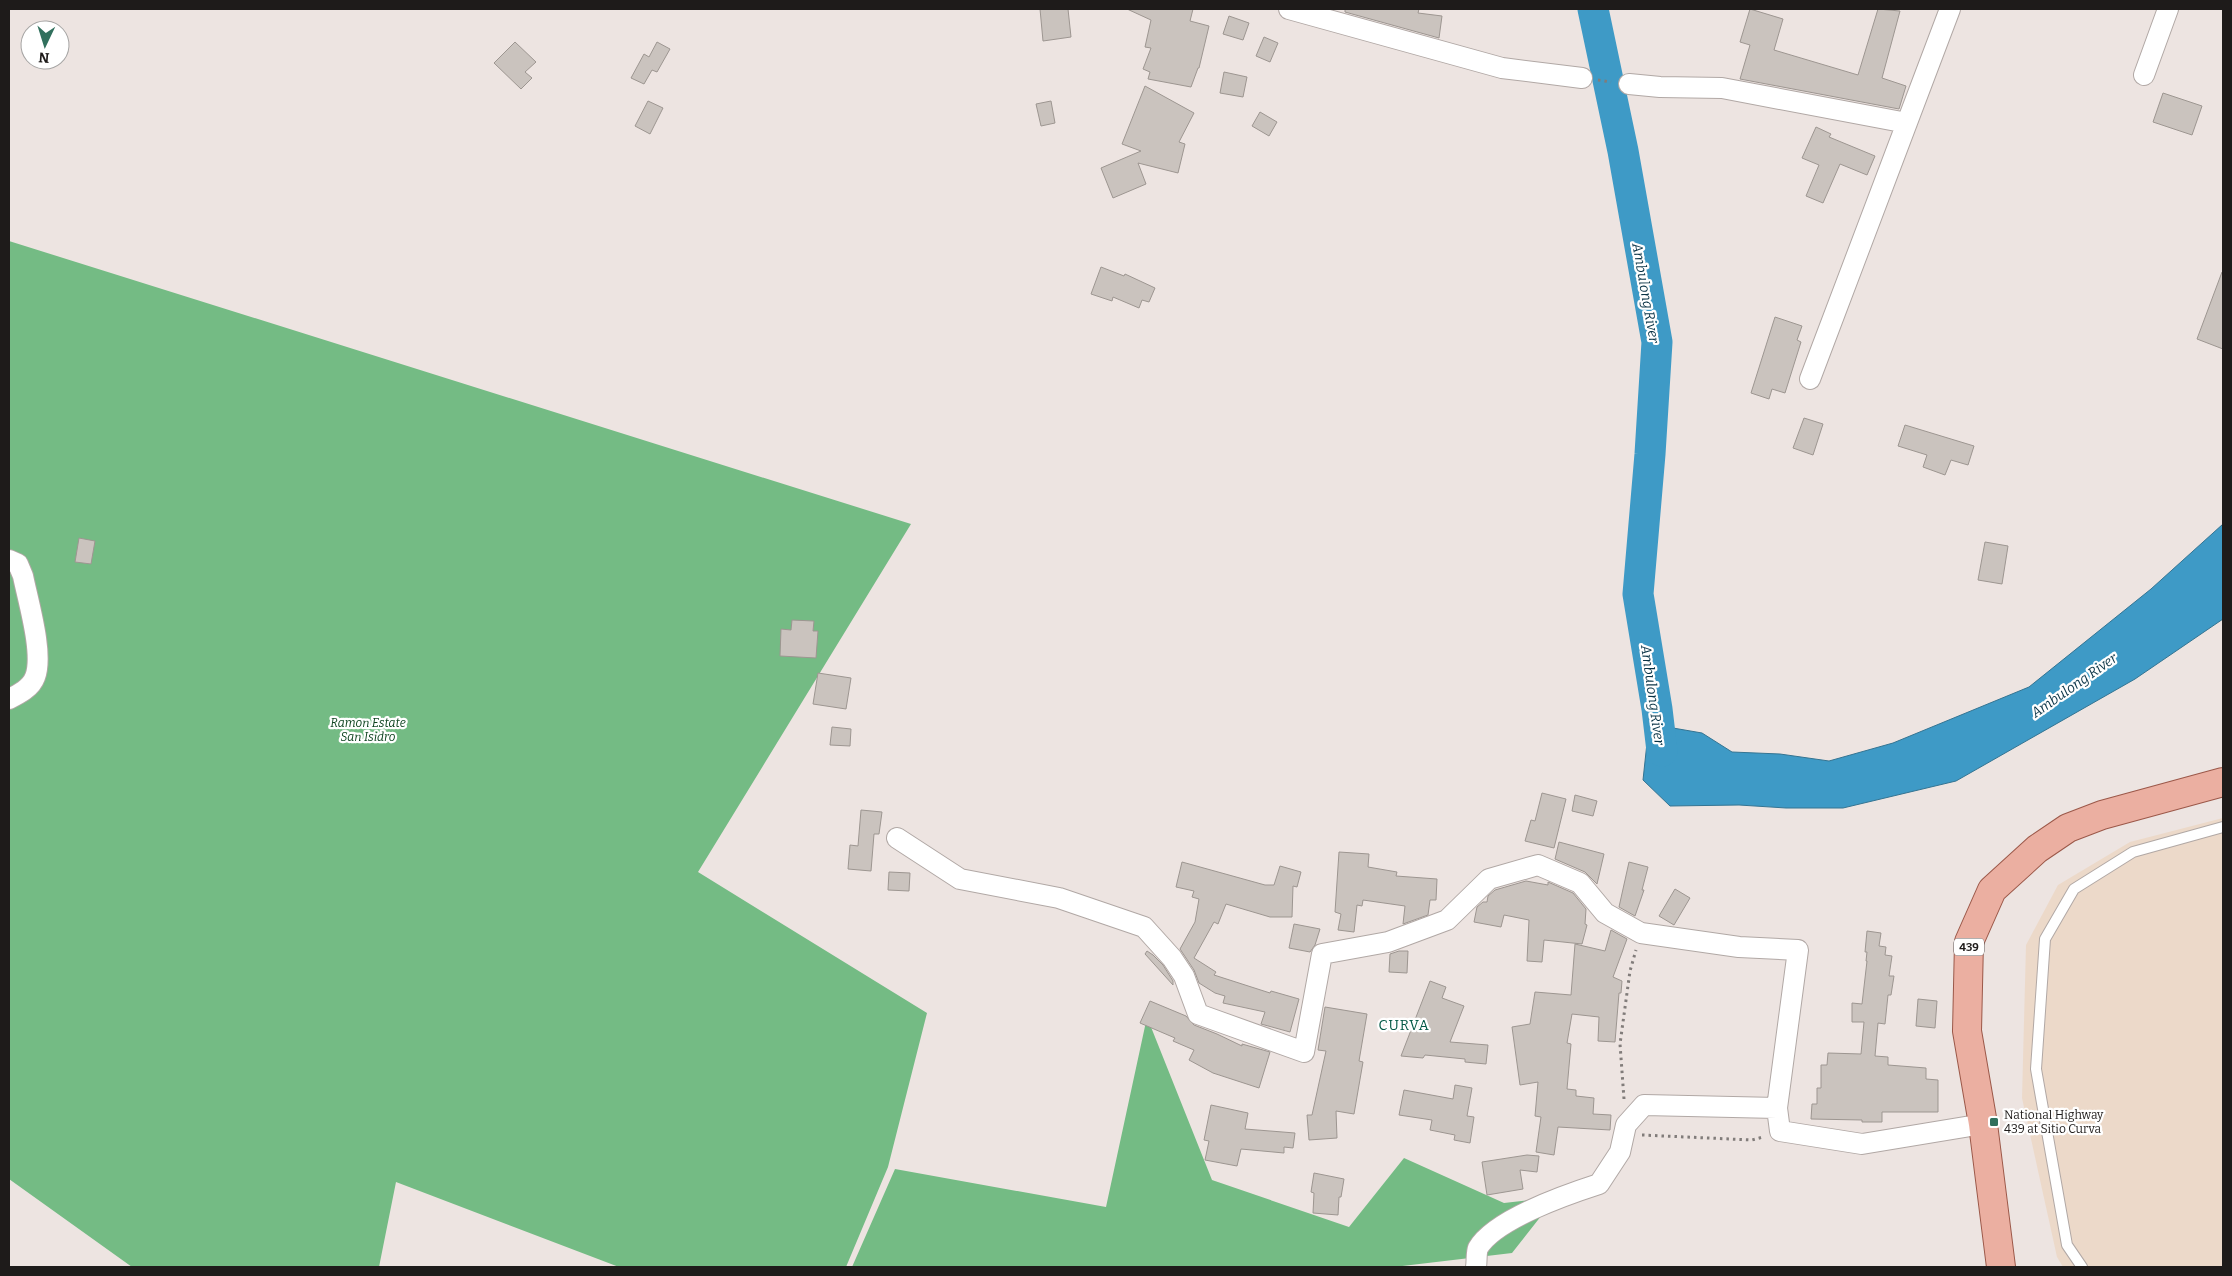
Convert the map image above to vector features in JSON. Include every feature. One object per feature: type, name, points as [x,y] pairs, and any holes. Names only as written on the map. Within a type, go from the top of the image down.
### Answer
[{"type":"main road","name":"439","points":[[2001,1267],[1982,1124],[1967,1032],[1969,942],[1992,890],[2037,849],[2068,828],[2102,815],[2223,782]]},
{"type":"street","points":[[1289,9],[1502,68],[1582,78]]},
{"type":"street","points":[[1810,379],[1950,9]]},
{"type":"street","points":[[2144,75],[2168,9]]},
{"type":"street","points":[[1630,84],[1660,87],[1722,88],[1907,123]]},
{"type":"street","points":[[9,560],[18,564],[23,576],[38,661],[35,678],[23,693],[9,699]]},
{"type":"street","points":[[897,838],[960,879],[1059,898],[1144,927],[1172,958],[1184,976],[1198,1014],[1304,1052],[1322,954],[1388,942],[1447,920],[1488,879],[1538,865],[1580,883],[1605,913],[1641,933],[1739,947],[1798,950],[1777,1108],[1780,1131],[1862,1144],[1982,1124]]},
{"type":"street","points":[[1476,1267],[1478,1249],[1496,1231],[1514,1218],[1567,1195],[1599,1184],[1620,1152],[1626,1125],[1644,1105],[1777,1108]]},
{"type":"lane","points":[[2082,1267],[2067,1245],[2036,1069],[2045,939],[2074,888],[2133,852],[2223,827]]},
{"type":"path","points":[[1582,78],[1630,84]]},
{"type":"path","points":[[1641,933],[1630,971],[1620,1044],[1626,1125],[1633,1134],[1752,1140],[1780,1131]]},
{"type":"shaded area","points":[[2223,818],[2223,1267],[2063,1267],[2057,1257],[2022,1098],[2026,945],[2058,885],[2130,842]]},
{"type":"green space","name":"Ramon Estate San Isidro","points":[[9,241],[911,524],[698,872],[927,1013],[888,1167],[846,1267],[619,1267],[396,1182],[379,1267],[132,1267],[9,1179]]},
{"type":"green space","points":[[1147,1017],[1212,1180],[1349,1227],[1404,1158],[1504,1203],[1556,1197],[1512,1253],[1394,1267],[852,1267],[895,1169],[1106,1207]]},
{"type":"water","points":[[2223,524],[2223,619],[2135,679],[1956,781],[1843,808],[1786,808],[1739,805],[1670,806],[1643,780],[1650,715],[1657,709],[1673,728],[1702,733],[1732,752],[1780,754],[1829,761],[1893,743],[2029,687],[2151,589]]},
{"type":"building","points":[[1040,9],[1068,9],[1071,37],[1043,41]]},
{"type":"building","points":[[1127,9],[1193,9],[1190,21],[1209,26],[1199,68],[1191,87],[1148,79],[1150,72],[1143,69],[1151,48],[1145,47],[1151,20]]},
{"type":"building","points":[[1345,9],[1419,9],[1418,13],[1442,16],[1439,38],[1345,12]]},
{"type":"building","points":[[1750,9],[1783,19],[1774,50],[1858,75],[1878,9],[1900,11],[1882,78],[1906,86],[1899,109],[1740,79],[1750,45],[1740,42]]},
{"type":"building","points":[[1229,16],[1249,23],[1243,40],[1223,34]]},
{"type":"building","points":[[1264,37],[1278,43],[1270,62],[1256,56]]},
{"type":"building","points":[[515,42],[536,62],[525,72],[532,78],[521,89],[494,63]]},
{"type":"building","points":[[657,42],[670,49],[657,72],[652,70],[644,84],[631,78],[644,54],[649,57]]},
{"type":"building","points":[[1224,72],[1247,77],[1243,97],[1220,93]]},
{"type":"building","points":[[1145,86],[1194,113],[1179,142],[1185,144],[1178,173],[1138,163],[1146,184],[1113,198],[1101,168],[1141,151],[1122,144]]},
{"type":"building","points":[[2163,93],[2202,106],[2192,135],[2153,122]]},
{"type":"building","points":[[648,101],[663,108],[650,134],[635,126]]},
{"type":"building","points":[[1051,101],[1055,123],[1041,126],[1036,104]]},
{"type":"building","points":[[1260,112],[1277,122],[1269,136],[1252,126]]},
{"type":"building","points":[[1816,127],[1831,134],[1829,137],[1875,156],[1867,175],[1840,164],[1823,203],[1806,196],[1819,165],[1802,158]]},
{"type":"building","points":[[1101,267],[1124,276],[1125,274],[1155,288],[1149,302],[1142,300],[1139,308],[1113,297],[1112,301],[1091,294]]},
{"type":"building","points":[[2223,272],[2223,349],[2197,339]]},
{"type":"building","points":[[1775,317],[1802,326],[1797,340],[1801,342],[1785,393],[1772,389],[1769,399],[1751,393]]},
{"type":"building","points":[[1804,418],[1823,424],[1813,455],[1793,448]]},
{"type":"building","points":[[1905,425],[1974,446],[1968,465],[1951,460],[1945,475],[1923,467],[1927,455],[1898,446]]},
{"type":"building","points":[[79,538],[95,541],[91,564],[75,562]]},
{"type":"building","points":[[1985,542],[2008,546],[2002,584],[1978,580]]},
{"type":"building","points":[[792,620],[814,621],[813,631],[818,631],[816,658],[780,656],[781,629],[791,630]]},
{"type":"building","points":[[818,673],[851,678],[846,709],[813,704]]},
{"type":"building","points":[[832,727],[851,729],[850,746],[830,745]]},
{"type":"building","points":[[1542,793],[1566,799],[1554,848],[1525,841],[1531,820],[1535,821]]},
{"type":"building","points":[[1575,795],[1597,801],[1593,816],[1572,811]]},
{"type":"building","points":[[861,810],[882,812],[879,834],[874,834],[871,871],[848,869],[850,845],[858,846]]},
{"type":"building","points":[[1559,842],[1604,854],[1597,884],[1585,872],[1555,859]]},
{"type":"building","points":[[1339,852],[1369,854],[1368,867],[1397,872],[1396,876],[1437,879],[1436,900],[1430,900],[1428,915],[1403,924],[1405,906],[1363,900],[1362,906],[1357,905],[1354,932],[1338,930],[1341,914],[1335,912]]},
{"type":"building","points":[[1182,862],[1265,885],[1274,885],[1280,866],[1301,872],[1297,887],[1293,886],[1292,917],[1270,917],[1226,904],[1218,924],[1214,922],[1194,958],[1216,972],[1214,975],[1270,993],[1271,991],[1299,999],[1290,1032],[1261,1024],[1265,1012],[1223,1003],[1225,996],[1215,993],[1199,983],[1194,970],[1180,949],[1195,922],[1199,899],[1192,897],[1194,891],[1176,887]]},
{"type":"building","points":[[1629,862],[1648,867],[1642,890],[1644,890],[1635,916],[1619,907]]},
{"type":"building","points":[[889,872],[910,873],[909,891],[888,890]]},
{"type":"building","points":[[1526,881],[1548,885],[1548,882],[1573,893],[1586,909],[1585,924],[1587,925],[1582,944],[1544,940],[1542,962],[1527,961],[1529,920],[1504,915],[1501,927],[1474,922],[1477,907],[1483,902],[1487,902],[1488,896],[1495,890]]},
{"type":"building","points":[[1675,889],[1690,898],[1674,925],[1659,916]]},
{"type":"building","points":[[1294,924],[1320,929],[1315,945],[1310,952],[1289,948]]},
{"type":"building","points":[[1611,930],[1627,939],[1613,977],[1622,981],[1621,993],[1619,993],[1615,1042],[1598,1041],[1599,1017],[1572,1014],[1567,1043],[1571,1044],[1567,1089],[1576,1090],[1576,1096],[1594,1098],[1593,1114],[1611,1115],[1610,1130],[1558,1127],[1554,1155],[1536,1152],[1541,1117],[1535,1116],[1538,1082],[1520,1085],[1512,1027],[1530,1024],[1535,992],[1571,995],[1575,944],[1605,951]]},
{"type":"building","points":[[1867,931],[1881,933],[1879,946],[1886,947],[1885,955],[1892,956],[1889,976],[1894,976],[1891,995],[1888,995],[1885,1024],[1878,1023],[1875,1056],[1888,1057],[1888,1065],[1926,1068],[1926,1079],[1938,1080],[1938,1112],[1882,1112],[1882,1122],[1811,1119],[1812,1104],[1817,1104],[1817,1088],[1821,1088],[1821,1065],[1827,1065],[1828,1053],[1861,1054],[1864,1022],[1852,1022],[1852,1003],[1862,1004],[1867,961],[1867,952],[1865,952]]},
{"type":"building","points":[[1147,951],[1163,965],[1173,981],[1173,985],[1145,954]]},
{"type":"building","points":[[1408,951],[1407,973],[1389,972],[1390,954]]},
{"type":"building","points":[[1430,981],[1446,987],[1442,998],[1464,1006],[1450,1042],[1488,1045],[1486,1064],[1465,1062],[1465,1059],[1425,1055],[1423,1058],[1401,1056]]},
{"type":"building","points":[[1918,999],[1937,1001],[1935,1028],[1916,1026]]},
{"type":"building","points":[[1150,1001],[1186,1016],[1194,1025],[1242,1046],[1242,1044],[1270,1052],[1259,1088],[1213,1073],[1189,1060],[1194,1050],[1173,1041],[1175,1038],[1140,1023]]},
{"type":"building","points":[[1325,1007],[1367,1014],[1359,1061],[1363,1062],[1354,1114],[1336,1111],[1337,1138],[1309,1140],[1307,1115],[1312,1115],[1326,1051],[1318,1050]]},
{"type":"building","points":[[1455,1085],[1472,1088],[1467,1116],[1474,1117],[1470,1143],[1454,1140],[1455,1135],[1430,1130],[1432,1120],[1399,1115],[1404,1090],[1453,1099]]},
{"type":"building","points":[[1211,1105],[1248,1113],[1245,1129],[1295,1133],[1293,1148],[1284,1147],[1284,1153],[1241,1149],[1237,1166],[1205,1160],[1209,1141],[1204,1140]]},
{"type":"building","points":[[1527,1155],[1539,1156],[1537,1172],[1520,1170],[1523,1189],[1487,1195],[1482,1162]]},
{"type":"building","points":[[1314,1173],[1344,1179],[1341,1197],[1339,1197],[1338,1215],[1313,1213],[1314,1193],[1311,1192]]},
{"type":"waterway","name":"Ambulong River","points":[[1593,9],[1623,151],[1657,342],[1638,594],[1662,751]]},
{"type":"place","name":"National Highway 439 at Sitio Curva","points":[[1994,1122]]},
{"type":"district","name":"CURVA","points":[[1404,1025]]}]
